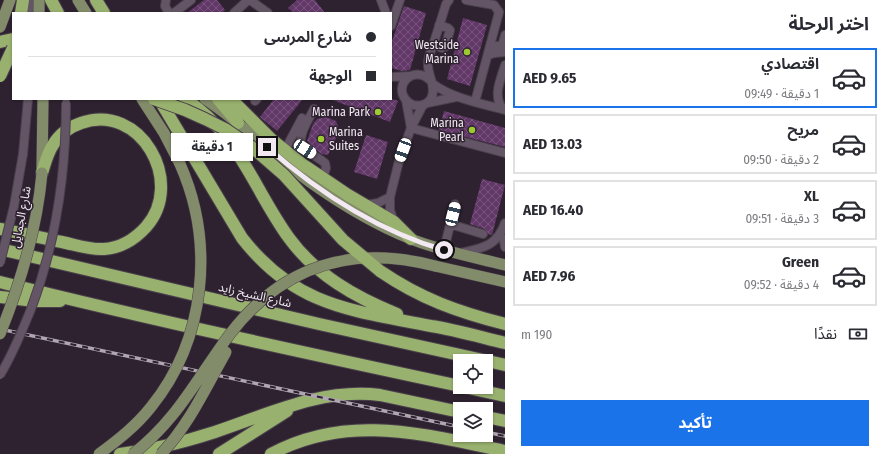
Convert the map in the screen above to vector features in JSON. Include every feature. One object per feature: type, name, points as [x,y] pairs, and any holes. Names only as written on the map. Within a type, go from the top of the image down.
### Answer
[{"type":"highway","points":[[21,12],[23,0]]},
{"type":"highway","points":[[51,0],[57,12]]},
{"type":"highway","points":[[96,0],[103,12]]},
{"type":"highway","points":[[0,42],[12,39]]},
{"type":"highway","points":[[0,76],[12,50]]},
{"type":"highway","points":[[157,100],[205,119],[225,129],[253,148],[284,174],[343,240],[367,262],[394,280],[422,296],[452,309],[505,324]]},
{"type":"highway","points":[[160,100],[242,238],[259,258],[288,283],[311,296],[335,306],[505,343]]},
{"type":"highway","points":[[186,100],[204,113],[221,130],[244,163],[289,238],[315,266],[336,282],[366,300],[398,314],[432,326]]},
{"type":"highway","points":[[219,100],[238,123]]},
{"type":"highway","points":[[232,100],[284,150],[323,178],[394,222],[411,239]]},
{"type":"highway","points":[[0,229],[95,249],[116,247],[138,235],[149,224],[159,205],[161,195],[160,175],[158,165],[148,146],[134,131],[112,121],[98,120],[85,122],[72,127],[61,135],[52,145],[46,158],[42,173]]},
{"type":"highway","name":"شارع الشيخ زايد","points":[[0,249],[319,324],[505,365]]},
{"type":"highway","points":[[0,282],[73,300],[453,384]]},
{"type":"highway","points":[[0,297],[52,302],[73,300]]},
{"type":"highway","points":[[493,393],[505,396]]},
{"type":"highway","points":[[120,454],[194,438],[266,413],[315,399],[340,394],[367,394],[453,411]]},
{"type":"highway","points":[[219,454],[302,403]]},
{"type":"highway","points":[[493,418],[505,421]]},
{"type":"highway","points":[[272,454],[300,442],[320,436],[341,432],[369,430],[410,433],[505,451]]},
{"type":"main road","points":[[0,27],[10,0]]},
{"type":"main road","points":[[39,0],[39,12]]},
{"type":"main road","points":[[78,0],[85,12]]},
{"type":"main road","points":[[0,62],[12,60]]},
{"type":"main road","name":"شارع الجمايل","points":[[0,334],[12,302],[32,238],[38,206],[42,173],[43,100]]},
{"type":"main road","points":[[99,454],[133,427],[165,388],[179,362],[188,340],[195,317],[200,286],[200,240],[191,193],[186,178],[172,148],[143,100]]},
{"type":"main road","points":[[206,100],[238,123],[293,169],[326,193],[375,222],[411,239],[444,250],[505,265]]},
{"type":"main road","points":[[133,454],[156,434],[171,418],[231,333],[259,303],[281,285],[306,271],[328,263],[354,258],[381,257],[408,260],[505,282]]},
{"type":"main road","points":[[161,454],[178,434],[194,409],[243,320]]},
{"type":"street","points":[[29,0],[29,12]]},
{"type":"street","points":[[48,0],[52,12]]},
{"type":"street","points":[[166,0],[165,6],[168,12]]},
{"type":"street","points":[[175,12],[191,0]]},
{"type":"street","points":[[235,12],[249,0],[267,12]]},
{"type":"street","points":[[258,0],[268,12]]},
{"type":"street","points":[[382,0],[386,12]]},
{"type":"street","points":[[392,23],[400,0]]},
{"type":"street","points":[[467,0],[494,5],[498,9],[499,15],[475,102]]},
{"type":"street","points":[[394,222],[390,210],[390,197],[398,161],[411,128],[425,104],[433,94],[428,61],[447,1]]},
{"type":"street","points":[[433,44],[442,48],[445,47],[450,30],[439,25]]},
{"type":"street","points":[[489,52],[496,46],[504,48],[505,35]]},
{"type":"street","points":[[402,90],[404,82],[428,61]]},
{"type":"street","points":[[504,109],[499,104],[497,96],[505,65]]},
{"type":"street","points":[[392,77],[422,74],[440,89],[457,97],[504,109]]},
{"type":"street","points":[[392,81],[402,90],[406,100],[411,128]]},
{"type":"street","points":[[406,100],[414,105],[457,97]]},
{"type":"street","points":[[0,263],[11,224],[21,172],[28,100]]},
{"type":"street","points":[[0,375],[27,320],[51,243],[57,214],[63,170],[66,126],[65,100]]},
{"type":"street","points":[[314,109],[301,137],[301,142],[305,149],[325,163],[326,168],[323,178]]},
{"type":"street","points":[[284,150],[302,118]]},
{"type":"street","points":[[411,128],[505,153]]},
{"type":"street","points":[[366,205],[378,203],[390,197]]},
{"type":"street","points":[[444,250],[455,204]]},
{"type":"street","points":[[459,253],[480,249],[493,242],[502,231],[505,223]]},
{"type":"street","points":[[450,224],[483,234]]},
{"type":"street","points":[[505,238],[505,248]]},
{"type":"building","points":[[204,0],[217,0],[225,10],[223,12],[188,12]]},
{"type":"building","points":[[297,0],[315,0],[324,12],[293,12],[288,8]]},
{"type":"building","points":[[404,6],[426,13],[410,70],[402,71],[392,68],[392,41]]},
{"type":"building","name":"Westside Marina","points":[[463,18],[487,25],[470,86],[447,79]]},
{"type":"building","name":"Marina Park","points":[[392,99],[398,101],[390,122],[333,100]]},
{"type":"building","points":[[273,100],[302,100],[277,131],[260,117]]},
{"type":"building","name":"Marina Pearl","points":[[444,111],[505,128],[505,147],[439,130]]},
{"type":"building","name":"Marina Suites","points":[[326,117],[336,121],[338,126],[338,134],[328,155],[322,154],[314,149],[307,141],[313,124],[317,119]]},
{"type":"building","points":[[366,135],[388,142],[377,179],[354,172]]},
{"type":"building","points":[[482,179],[505,185],[492,235],[488,234],[485,229],[470,224]]},
{"type":"railway","points":[[0,329],[453,426]]},
{"type":"railway","points":[[493,433],[505,436]]},
{"type":"place","name":"Westside Marina","points":[[467,52]]},
{"type":"place","name":"Marina Park","points":[[378,112]]},
{"type":"place","name":"Marina Pearl","points":[[472,130]]},
{"type":"place","name":"Marina Suites","points":[[321,139]]},
{"type":"route","points":[[267,147],[309,181],[344,204],[375,222],[402,235],[444,250]]}]
